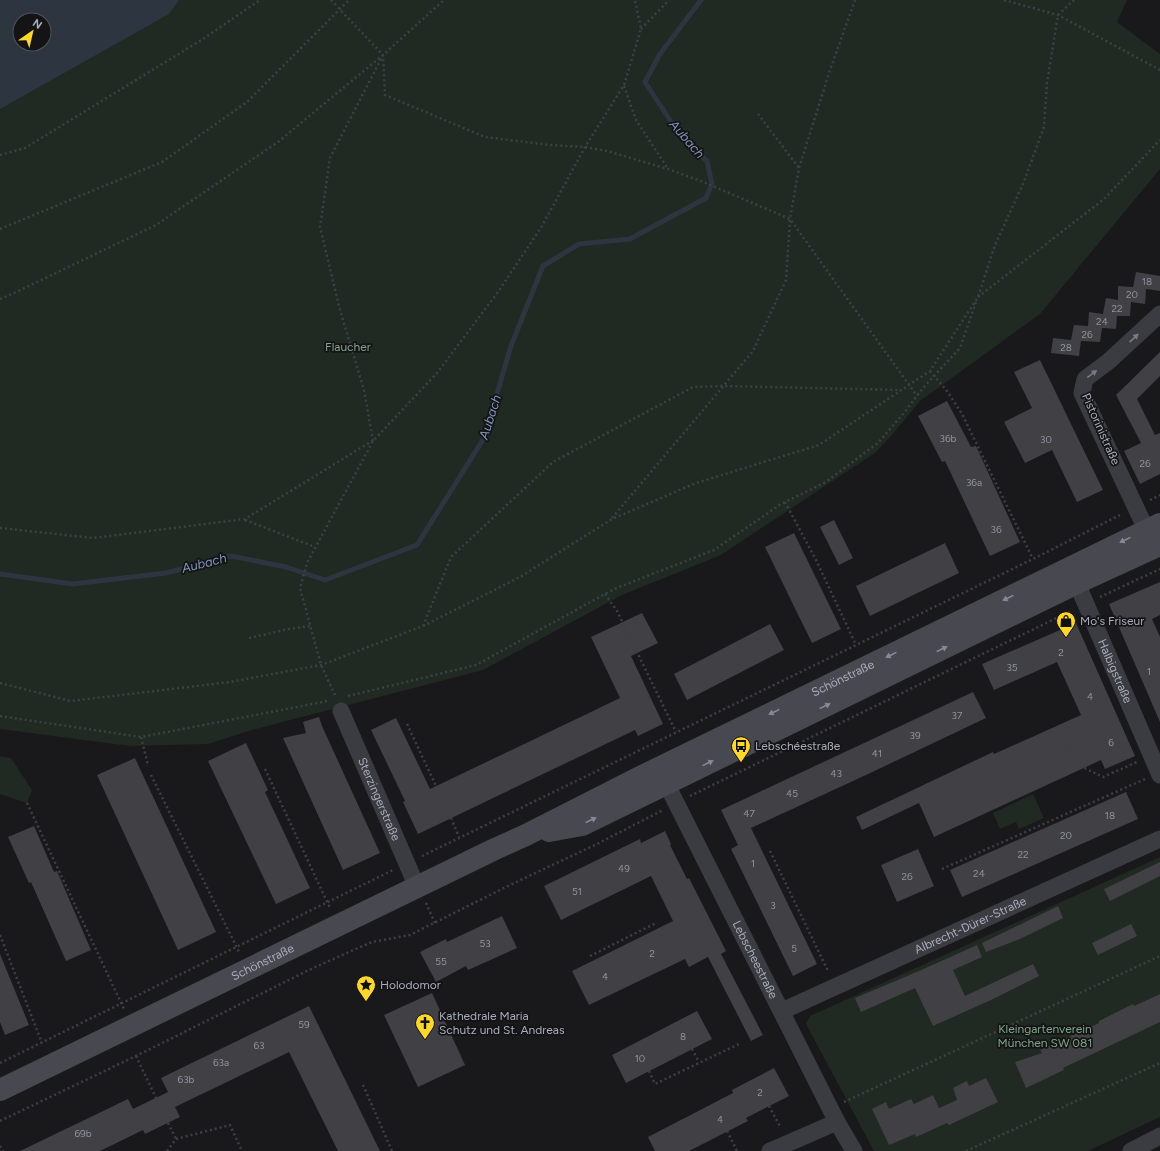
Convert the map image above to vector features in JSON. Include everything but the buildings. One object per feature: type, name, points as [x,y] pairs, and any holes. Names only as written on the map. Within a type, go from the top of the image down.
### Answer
[{"type":"street","name":"Pistorinistraße","points":[[1155,536],[1136,507],[1082,392],[1085,379],[1109,361],[1160,314]]},
{"type":"street","name":"Schönstraße","points":[[0,1090],[495,849],[526,835],[582,825],[663,776],[1155,536]]},
{"type":"street","name":"Halbigstraße","points":[[1073,575],[1086,604],[1154,776]]},
{"type":"street","name":"Sterzingerstraße","points":[[339,705],[417,887]]},
{"type":"street","name":"Lebscheestraße","points":[[663,776],[837,1122],[854,1151]]},
{"type":"street","name":"Albrecht-Dürer-Straße","points":[[782,1011],[1160,839]]},
{"type":"street","points":[[770,1151],[837,1122]]},
{"type":"street","points":[[1131,1151],[1160,1136]]},
{"type":"path","points":[[0,155],[25,148],[203,39],[260,0]]},
{"type":"path","points":[[331,0],[383,54],[385,95],[485,137],[550,145],[585,147],[607,151],[668,169],[701,181],[790,219],[917,396]]},
{"type":"path","points":[[0,229],[162,162],[247,102],[349,0]]},
{"type":"path","points":[[0,299],[156,225],[278,142],[383,54],[444,0]]},
{"type":"path","points":[[635,0],[641,29]]},
{"type":"path","points":[[339,705],[321,665],[300,588],[307,563],[373,441],[437,373],[498,292],[542,226],[585,147],[624,85],[641,29],[669,0]]},
{"type":"path","points":[[612,519],[753,351],[786,280],[790,219],[799,168],[830,70],[855,0]]},
{"type":"path","points":[[1004,0],[1058,15],[1160,70]]},
{"type":"path","points":[[0,716],[141,737],[339,705],[476,665],[614,589],[714,550],[785,502],[826,482],[878,443],[934,376],[960,348],[995,245],[1023,184],[1044,127],[1047,83],[1058,15],[1074,0]]},
{"type":"path","points":[[373,441],[364,390],[340,310],[320,227],[330,158],[383,54]]},
{"type":"path","points":[[624,85],[636,120],[668,169]]},
{"type":"path","points":[[758,114],[799,168]]},
{"type":"path","points":[[0,682],[72,701],[230,682],[321,665],[423,626],[520,577],[612,519],[696,483],[819,445],[930,371],[978,297],[1104,199],[1160,140]]},
{"type":"path","points":[[930,371],[962,414],[1033,559]]},
{"type":"path","points":[[423,626],[452,557],[553,462],[693,387],[723,386],[901,390]]},
{"type":"path","points":[[0,528],[93,538],[245,519],[373,441]]},
{"type":"path","points":[[0,1063],[459,837],[1033,559],[1160,495]]},
{"type":"path","points":[[785,502],[816,560],[856,645]]},
{"type":"path","points":[[245,519],[315,547]]},
{"type":"path","points":[[0,1121],[136,1056],[313,968],[372,942],[410,935],[512,884],[595,845],[677,803],[1160,569]]},
{"type":"path","points":[[605,594],[617,611],[676,732]]},
{"type":"path","points":[[249,638],[289,629],[311,626]]},
{"type":"path","points":[[728,707],[731,711]]},
{"type":"path","points":[[407,724],[436,786]]},
{"type":"path","points":[[691,725],[693,730]]},
{"type":"path","points":[[141,737],[148,765]]},
{"type":"path","points":[[1065,745],[1068,743],[1078,765],[1104,777],[1140,761]]},
{"type":"path","points":[[265,769],[321,891]]},
{"type":"path","points":[[151,775],[231,938]]},
{"type":"path","points":[[942,869],[1154,776]]},
{"type":"path","points":[[27,803],[121,1003]]},
{"type":"path","points":[[451,818],[459,837]]},
{"type":"path","points":[[770,851],[827,968]]},
{"type":"path","points":[[590,956],[656,923]]},
{"type":"path","points":[[0,935],[42,1043]]},
{"type":"path","points":[[848,1100],[1160,956]]},
{"type":"path","points":[[649,1071],[656,1084],[741,1043]]},
{"type":"path","points":[[692,1049],[699,1063]]},
{"type":"path","points":[[136,1056],[156,1098]]},
{"type":"path","points":[[966,1151],[1160,1063]]},
{"type":"path","points":[[363,1085],[392,1151]]},
{"type":"path","points":[[769,1106],[789,1143]]},
{"type":"path","points":[[168,1123],[176,1139]]},
{"type":"path","points":[[167,1151],[176,1139],[230,1125],[242,1151]]},
{"type":"path","points":[[727,1131],[737,1151]]},
{"type":"path","points":[[0,1146],[3,1151]]},
{"type":"green space","name":"Flaucher","points":[[0,0],[1127,0],[1117,22],[1160,54],[1160,169],[1040,314],[920,401],[875,453],[721,555],[622,595],[483,670],[252,730],[208,744],[130,746],[0,729]]},
{"type":"green space","points":[[0,756],[11,758],[32,790],[27,803],[0,794]]},
{"type":"green space","points":[[1033,794],[1044,818],[1019,829],[1016,822],[1000,829],[993,813]]},
{"type":"green space","name":"Kleingartenverein München SW 081","points":[[1160,857],[1160,1117],[1088,1151],[874,1151],[806,1024],[810,1016]]},
{"type":"shaded area","points":[[0,0],[179,0],[169,14],[0,109]]},
{"type":"waterway","name":"Aubach","points":[[0,574],[73,584],[166,573],[231,556],[286,567],[325,580],[417,545],[484,438],[511,346],[543,266],[579,244],[630,239],[706,198],[712,184],[707,161],[691,147],[670,120],[645,82],[660,54],[701,0]]},
{"type":"place","name":"Mo's Friseur","points":[[1066,638]]},
{"type":"place","name":"Lebschéestraße","points":[[741,763]]},
{"type":"place","name":"Holodomor","points":[[366,1002]]},
{"type":"place","name":"Kathedrale Maria Schutz und St. Andreas","points":[[425,1040]]}]
